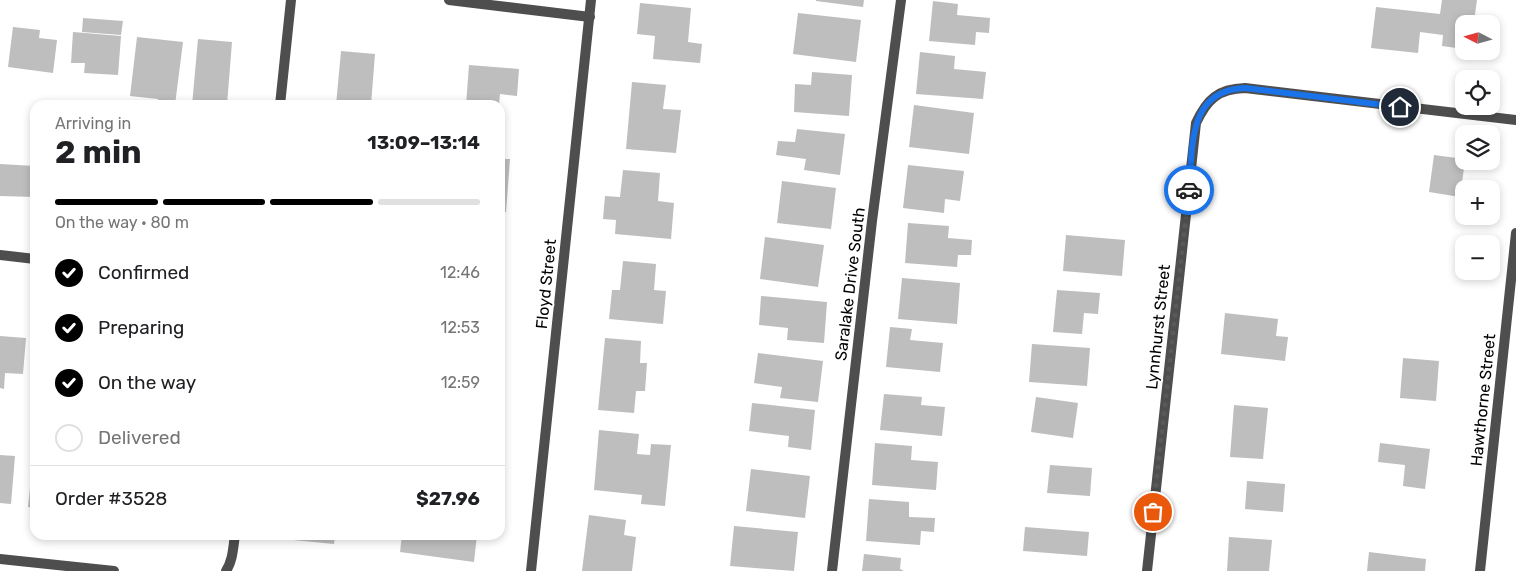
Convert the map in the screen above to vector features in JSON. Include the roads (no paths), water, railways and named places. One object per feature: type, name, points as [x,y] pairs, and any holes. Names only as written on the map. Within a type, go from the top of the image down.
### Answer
[{"type":"street","points":[[281,100],[291,0]]},
{"type":"street","points":[[449,0],[590,17]]},
{"type":"street","name":"Floyd Street","points":[[531,571],[592,0]]},
{"type":"street","name":"Saralake Drive South","points":[[832,571],[872,221],[901,0]]},
{"type":"street","name":"Lynnhurst Street","points":[[1147,571],[1196,123],[1202,108],[1217,94],[1232,89],[1245,88],[1516,120]]},
{"type":"street","name":"Hawthorne Street","points":[[1480,571],[1516,232]]},
{"type":"street","points":[[0,255],[30,258]]},
{"type":"street","points":[[226,571],[232,559],[234,540]]},
{"type":"street","points":[[0,559],[114,571]]}]
